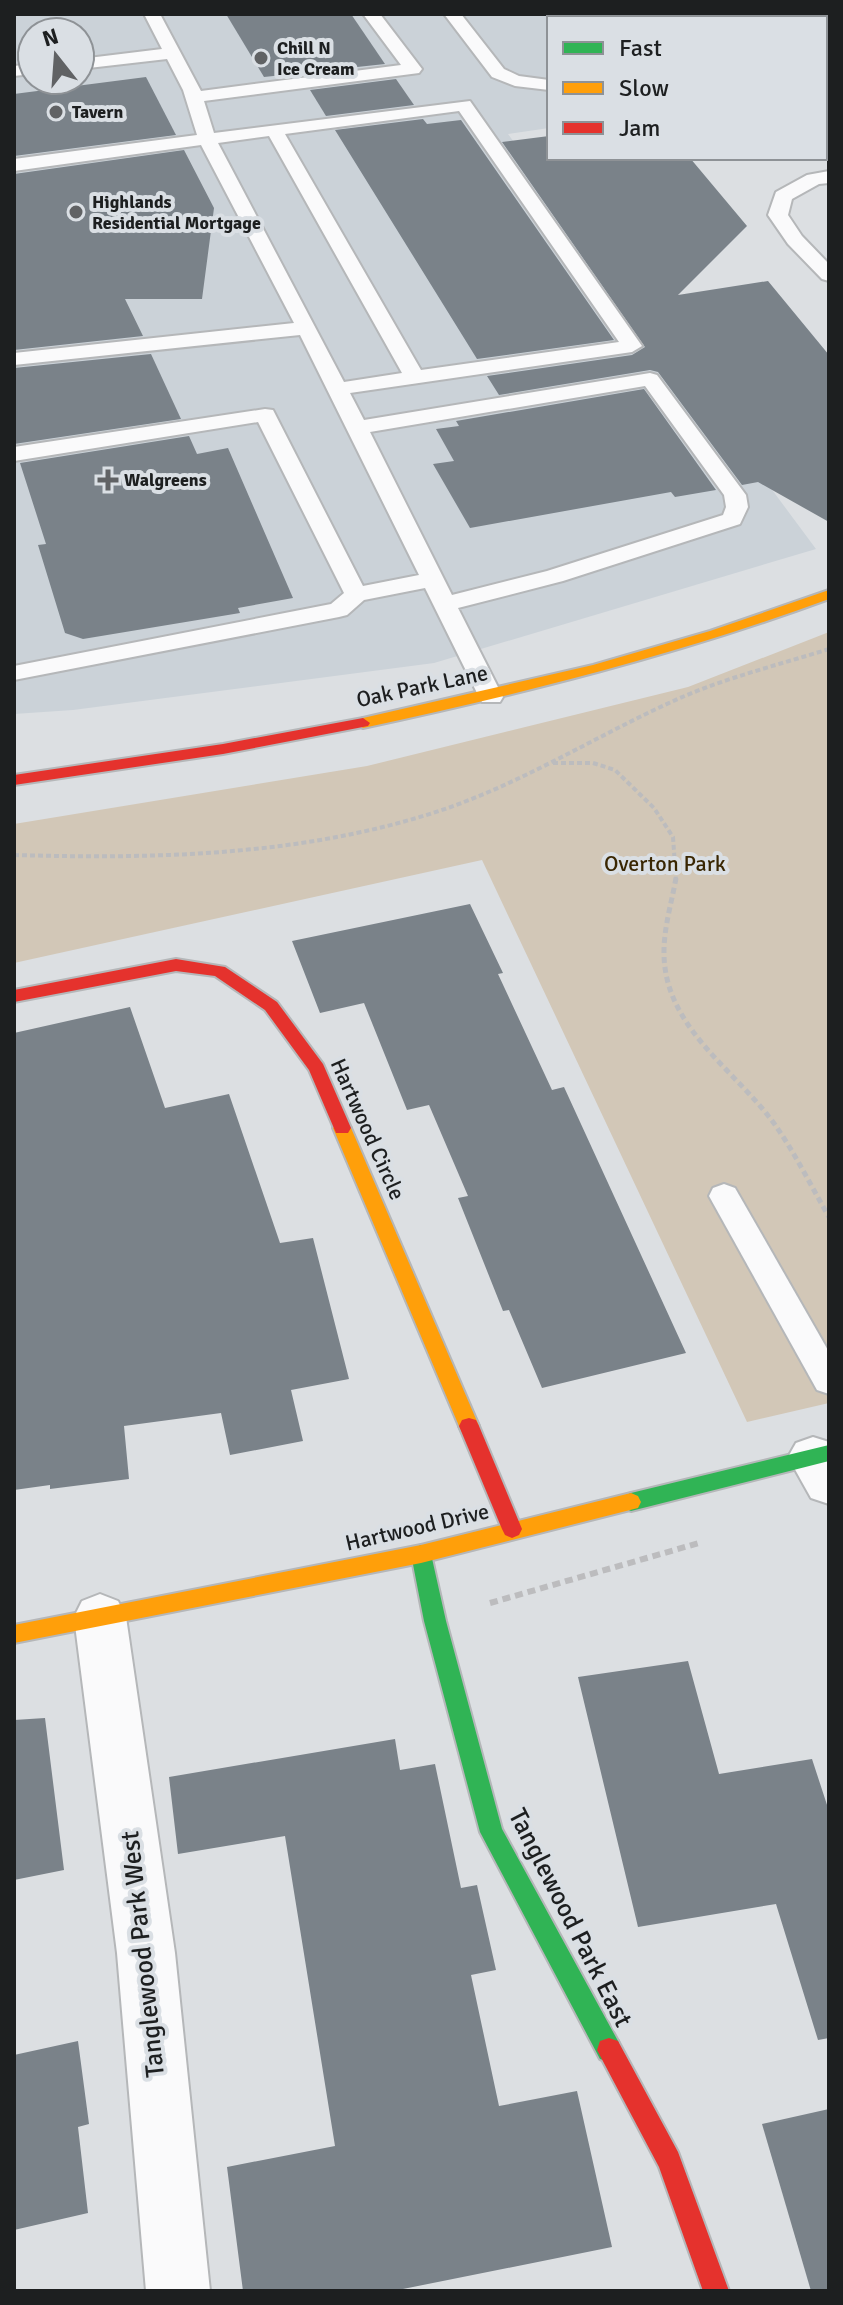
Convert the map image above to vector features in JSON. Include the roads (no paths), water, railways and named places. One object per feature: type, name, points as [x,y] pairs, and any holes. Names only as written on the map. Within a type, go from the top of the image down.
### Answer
[{"type":"street","name":"Oak Park Lane","points":[[14,780],[308,735],[491,697],[682,647],[829,594]]},
{"type":"street","name":"Hartwood Circle","points":[[14,996],[176,965],[219,971],[271,1006],[317,1068],[512,1529]]},
{"type":"street","name":"Hartwood Drive","points":[[14,1634],[421,1554],[512,1529],[824,1464]]},
{"type":"street","name":"Tanglewood Park East","points":[[421,1554],[435,1621],[491,1832],[669,2161],[716,2291]]},
{"type":"street","name":"Tanglewood Park West","points":[[100,1617],[146,1953],[178,2291]]},
{"type":"lane","points":[[152,14],[195,97],[207,139],[307,328],[491,697]]},
{"type":"lane","points":[[195,97],[413,69],[371,14]]},
{"type":"lane","points":[[452,14],[498,73],[515,81],[547,85]]},
{"type":"lane","points":[[96,62],[173,53]]},
{"type":"lane","points":[[14,165],[464,105],[632,346],[337,389]]},
{"type":"lane","points":[[274,130],[415,378]]},
{"type":"lane","points":[[829,177],[814,179],[783,196],[778,215],[795,240],[829,275]]},
{"type":"lane","points":[[14,359],[307,328]]},
{"type":"lane","points":[[356,428],[650,379],[735,495],[737,507],[732,519],[555,576],[445,604]]},
{"type":"lane","points":[[14,454],[265,415],[356,594]]},
{"type":"lane","points":[[14,673],[339,610],[356,594],[432,580]]},
{"type":"lane","points":[[724,1196],[829,1381]]},
{"type":"place","name":"Chill N Ice Cream","points":[[261,58]]},
{"type":"place","name":"Tavern","points":[[56,112]]},
{"type":"place","name":"Highlands Residential Mortgage","points":[[76,212]]},
{"type":"place","name":"Walgreens","points":[[108,480]]},
{"type":"park label","name":"Overton Park","points":[[665,863]]}]
